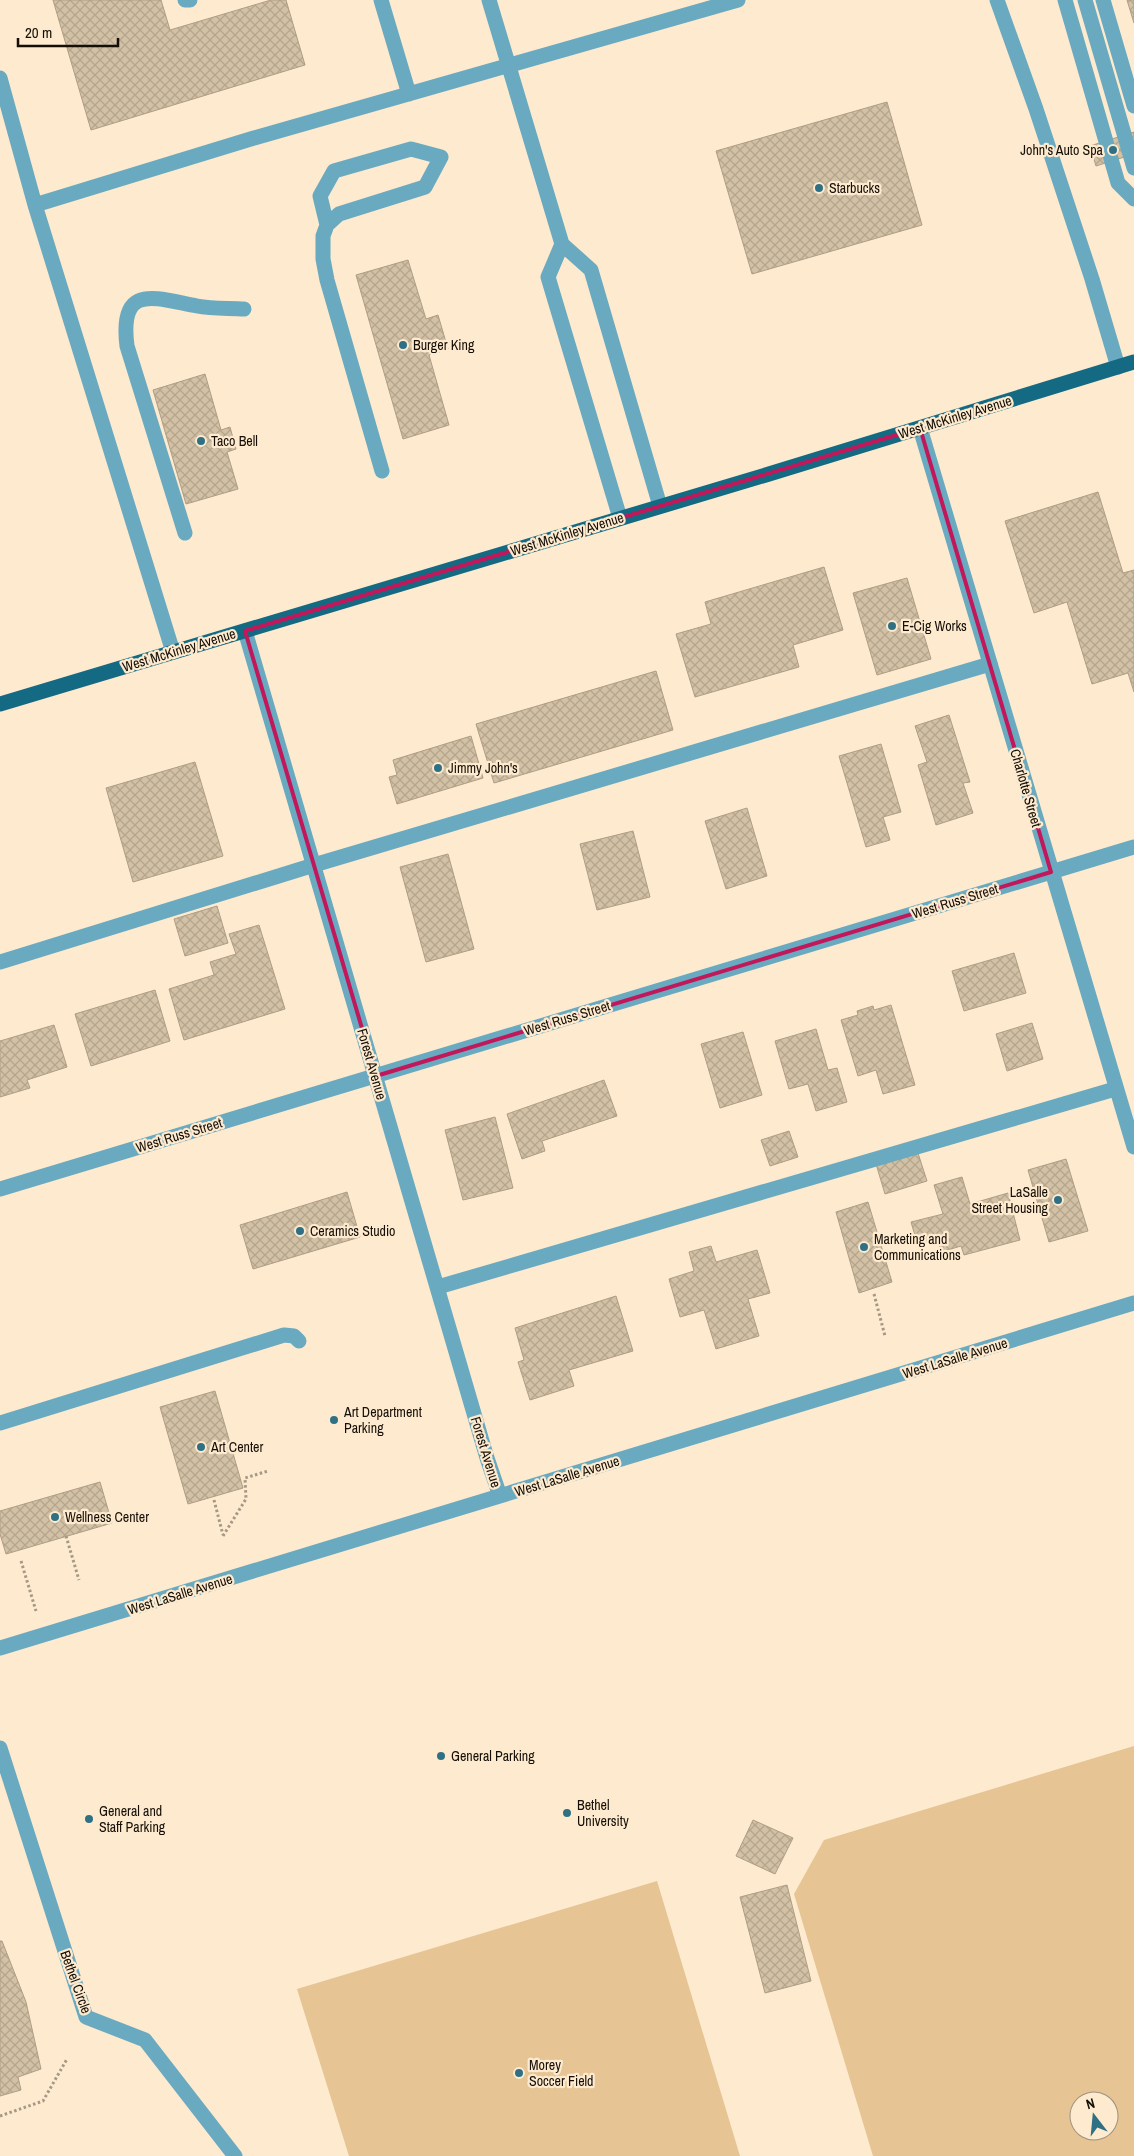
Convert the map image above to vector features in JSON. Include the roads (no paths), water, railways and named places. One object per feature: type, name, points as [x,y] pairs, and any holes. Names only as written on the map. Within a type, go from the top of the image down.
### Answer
[{"type":"main road","name":"West McKinley Avenue","points":[[0,704],[1134,362]]},
{"type":"street","points":[[185,0],[190,0]]},
{"type":"street","points":[[381,0],[410,94]]},
{"type":"street","points":[[489,0],[562,244],[591,270],[660,506]]},
{"type":"street","points":[[35,205],[254,138],[738,0]]},
{"type":"street","points":[[997,0],[1058,175],[1118,367]]},
{"type":"street","points":[[1065,0],[1118,183],[1134,199]]},
{"type":"street","points":[[1085,0],[1134,168]]},
{"type":"street","points":[[1103,0],[1134,106]]},
{"type":"street","points":[[0,78],[35,205],[173,652]]},
{"type":"street","points":[[327,225],[320,196],[334,171],[411,150],[441,157],[425,187],[339,214],[327,225],[323,236],[323,259],[327,280],[382,471]]},
{"type":"street","points":[[562,244],[548,277],[620,518]]},
{"type":"street","points":[[185,533],[127,346],[124,326],[128,311],[135,303],[146,298],[175,300],[198,306],[244,309]]},
{"type":"street","name":"Charlotte Street","points":[[920,428],[1115,1089],[1134,1147]]},
{"type":"street","name":"Forest Avenue","points":[[245,631],[438,1287],[486,1458],[500,1496]]},
{"type":"street","points":[[0,962],[314,865],[990,664]]},
{"type":"street","name":"West Russ Street","points":[[0,1189],[1134,847]]},
{"type":"street","points":[[438,1287],[1115,1089]]},
{"type":"street","name":"West LaSalle Avenue","points":[[0,1648],[1134,1303]]},
{"type":"street","points":[[0,1423],[278,1336],[294,1336],[299,1341]]},
{"type":"street","name":"Bethel Circle","points":[[0,1748],[86,2017],[145,2040],[235,2156]]},
{"type":"place","name":"John's Auto Spa","points":[[1113,150]]},
{"type":"place","name":"Starbucks","points":[[819,188]]},
{"type":"place","name":"Burger King","points":[[403,345]]},
{"type":"place","name":"Taco Bell","points":[[201,441]]},
{"type":"place","name":"E-Cig Works","points":[[892,626]]},
{"type":"place","name":"Jimmy John's","points":[[438,768]]},
{"type":"place","name":"LaSalle Street Housing","points":[[1058,1200]]},
{"type":"place","name":"Ceramics Studio","points":[[300,1231]]},
{"type":"place","name":"Marketing and Communications","points":[[864,1247]]},
{"type":"place","name":"Art Department Parking","points":[[334,1420]]},
{"type":"place","name":"Art Center","points":[[201,1447]]},
{"type":"place","name":"Wellness Center","points":[[55,1517]]},
{"type":"place","name":"General Parking","points":[[441,1756]]},
{"type":"place","name":"Bethel University","points":[[567,1813]]},
{"type":"place","name":"General and Staff Parking","points":[[89,1819]]},
{"type":"place","name":"Morey Soccer Field","points":[[519,2073]]}]
